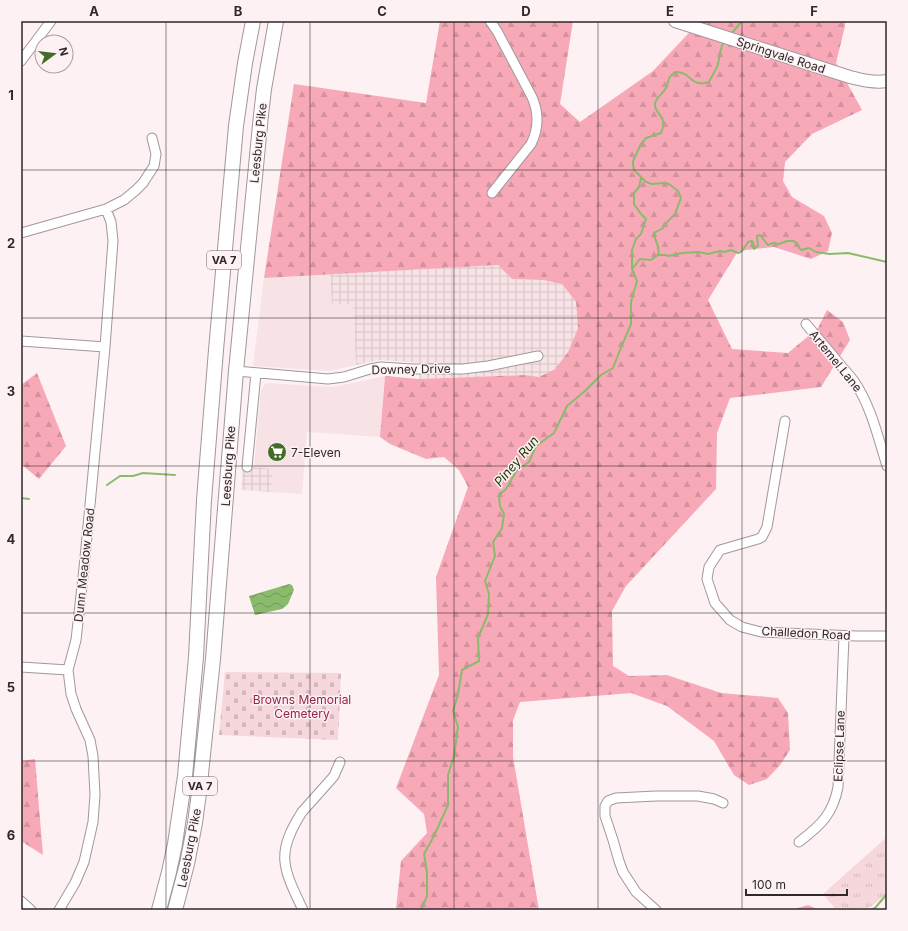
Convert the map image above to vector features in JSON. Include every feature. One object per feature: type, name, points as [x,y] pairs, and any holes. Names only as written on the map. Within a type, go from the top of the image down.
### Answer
[{"type":"highway","name":"Leesburg Pike","points":[[159,910],[175,844],[185,776],[196,657],[205,484],[235,134],[245,63],[253,21]]},
{"type":"highway","name":"Leesburg Pike","points":[[175,910],[182,885],[195,823],[199,793],[213,659],[236,371],[261,115],[276,21]]},
{"type":"main road","name":"Springvale Road","points":[[675,21],[859,80],[872,82],[887,81]]},
{"type":"street","points":[[21,61],[51,21]]},
{"type":"street","points":[[490,21],[497,31],[532,97],[538,118],[535,136],[531,144],[492,193]]},
{"type":"street","points":[[21,233],[106,209],[124,200],[143,183],[152,171],[156,157],[152,138]]},
{"type":"street","name":"Dunn Meadow Road","points":[[59,910],[75,883],[84,862],[93,822],[93,756],[90,740],[71,694],[68,670],[76,640],[105,347],[113,241],[111,222],[106,209]]},
{"type":"street","name":"Artemel Lane","points":[[806,324],[854,380],[860,390],[866,402],[887,466]]},
{"type":"street","points":[[21,340],[105,347]]},
{"type":"street","name":"Downey Drive","points":[[236,371],[328,379],[344,377],[370,368],[463,369],[488,366],[538,356]]},
{"type":"street","points":[[247,466],[256,373]]},
{"type":"street","name":"Challedon Road","points":[[785,421],[767,527],[762,537],[758,539],[720,550],[709,567],[707,579],[715,603],[730,620],[742,627],[761,632],[844,636],[887,636]]},
{"type":"street","name":"Eclipse Lane","points":[[799,842],[825,819],[836,796],[844,636]]},
{"type":"street","points":[[21,667],[68,670]]},
{"type":"street","points":[[303,910],[288,878],[285,867],[285,849],[288,838],[302,812],[334,776],[340,762]]},
{"type":"street","points":[[656,910],[636,892],[623,872],[606,816],[605,811],[608,801],[616,798],[698,796],[714,799],[723,803]]},
{"type":"street","points":[[21,901],[31,910]]},
{"type":"shaded area","points":[[498,265],[512,279],[543,280],[562,284],[576,302],[578,328],[568,352],[555,369],[539,377],[525,375],[419,379],[421,363],[379,360],[356,365],[353,304],[332,304],[330,274]]},
{"type":"shaded area","points":[[330,274],[332,303],[353,303],[356,365],[329,371],[253,366],[264,278]]},
{"type":"shaded area","points":[[385,376],[380,437],[307,432],[302,494],[271,492],[273,469],[254,467],[261,390],[266,383],[333,387]]},
{"type":"shaded area","points":[[243,466],[273,469],[271,492],[241,490]]},
{"type":"green space","points":[[440,21],[573,21],[560,104],[580,122],[653,71],[700,21],[845,21],[836,63],[862,110],[812,134],[785,162],[783,181],[792,197],[824,216],[832,233],[828,251],[811,259],[774,247],[738,251],[708,300],[732,349],[788,353],[818,328],[827,310],[843,322],[850,340],[821,387],[730,398],[717,433],[716,489],[626,586],[612,611],[613,666],[629,676],[667,675],[721,693],[778,698],[788,713],[790,750],[780,765],[767,779],[749,785],[734,775],[714,741],[667,706],[631,693],[520,702],[513,720],[513,757],[539,910],[396,910],[401,861],[427,833],[424,814],[396,788],[439,675],[436,577],[468,487],[459,470],[444,457],[426,459],[390,444],[380,437],[385,376],[419,379],[525,375],[539,377],[555,369],[568,352],[578,328],[576,302],[562,284],[543,280],[512,279],[498,265],[264,278],[294,84],[426,103]]},
{"type":"green space","points":[[37,373],[66,446],[39,479],[21,464],[21,385]]},
{"type":"green space","name":"Browns Memorial Cemetery","points":[[225,672],[341,673],[338,740],[219,735]]},
{"type":"green space","points":[[35,759],[43,855],[21,841],[21,761]]},
{"type":"green space","points":[[887,837],[887,894],[866,910],[836,910],[823,894]]},
{"type":"green space","points":[[808,905],[819,910],[791,910]]},
{"type":"water","points":[[289,584],[292,585],[294,590],[288,604],[282,609],[255,615],[249,596]]},
{"type":"waterway","name":"Piney Run","points":[[731,34],[742,21]]},
{"type":"waterway","name":"Piney Run","points":[[632,269],[640,259],[651,260],[658,255],[659,249],[654,233],[663,228],[675,214],[681,198],[678,191],[669,184],[652,184],[646,182],[634,170],[633,161],[641,144],[646,138],[661,133],[663,127],[662,119],[655,108],[655,104],[658,97],[666,88],[670,76],[675,72],[680,72],[687,75],[696,82],[709,82],[717,67],[721,48],[724,42]]},
{"type":"waterway","name":"Piney Run","points":[[421,910],[427,896],[427,873],[424,854],[448,805],[448,775],[454,756],[458,727],[453,711],[458,694],[462,670],[479,661],[478,638],[488,614],[489,594],[485,581],[495,556],[493,542],[502,528],[504,514],[500,506],[499,495],[506,489],[517,470],[529,462],[536,446],[554,433],[567,406],[601,375],[613,368],[631,324],[631,302],[637,281],[632,269],[632,250],[636,239],[641,234],[646,219],[634,204],[634,193],[639,187],[641,178]]},
{"type":"waterway","points":[[658,255],[668,256],[699,252],[708,254],[731,250],[738,253],[742,251],[748,242],[752,241],[752,246],[754,249],[758,246],[757,236],[760,235],[768,245],[773,243],[779,244],[787,241],[794,241],[801,250],[809,248],[816,252],[830,254],[848,253],[887,262]]},
{"type":"waterway","points":[[107,485],[120,476],[133,476],[143,473],[175,475]]},
{"type":"waterway","points":[[21,498],[29,499]]},
{"type":"waterway","points":[[871,910],[875,908],[887,894]]},
{"type":"place","name":"7-Eleven","points":[[277,452]]}]
